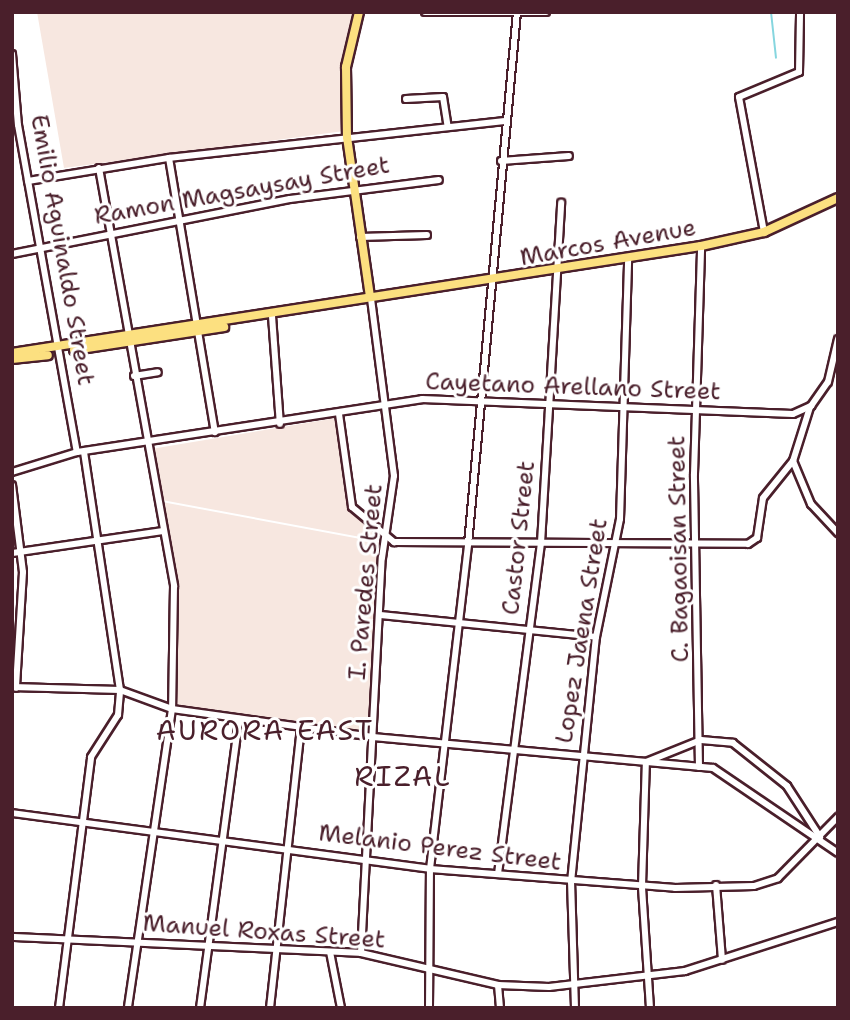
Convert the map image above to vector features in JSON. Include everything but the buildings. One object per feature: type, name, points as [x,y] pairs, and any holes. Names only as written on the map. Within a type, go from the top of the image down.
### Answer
[{"type":"main road","points":[[359,12],[346,67],[347,137],[352,188],[372,296]]},
{"type":"main road","name":"Marcos Avenue","points":[[12,359],[126,337],[272,318],[372,296],[559,271],[701,246],[764,232],[838,198]]},
{"type":"main road","name":"Marcos Avenue","points":[[12,353],[61,351]]},
{"type":"street","points":[[425,12],[516,15],[546,12]]},
{"type":"street","points":[[764,232],[739,97],[799,72],[800,12]]},
{"type":"street","points":[[429,1008],[429,869],[468,544],[493,281],[503,121],[516,15]]},
{"type":"street","name":"Emilio Aguinaldo Street","points":[[12,54],[15,125],[61,351],[73,426],[99,538],[120,690],[118,715],[94,747],[59,1008]]},
{"type":"street","points":[[406,99],[443,97],[448,127]]},
{"type":"street","points":[[28,181],[169,158],[503,121]]},
{"type":"street","points":[[501,161],[569,156]]},
{"type":"street","points":[[169,158],[215,432]]},
{"type":"street","points":[[99,168],[126,337],[174,586],[172,709],[151,830],[128,1008]]},
{"type":"street","name":"Ramon Magsaysay Street","points":[[12,254],[40,246],[352,188],[439,180]]},
{"type":"street","name":"Castor Street","points":[[498,874],[511,752],[541,542],[561,203]]},
{"type":"street","points":[[360,237],[427,235]]},
{"type":"street","name":"C. Bagaoisan Street","points":[[699,767],[701,740],[696,410],[701,246]]},
{"type":"street","name":"Lopez Jaena Street","points":[[575,1008],[571,882],[596,637],[618,543],[628,259]]},
{"type":"street","name":"I. Paredes Street","points":[[361,953],[381,615],[394,476],[372,296]]},
{"type":"street","points":[[272,318],[280,424]]},
{"type":"street","points":[[339,414],[352,507],[387,539],[468,544],[696,541],[754,543],[760,505],[793,461],[811,406],[834,372],[838,339]]},
{"type":"street","points":[[134,376],[158,372]]},
{"type":"street","name":"Cayetano Arellano Street","points":[[12,472],[81,452],[280,424],[422,399],[780,416],[811,406]]},
{"type":"street","points":[[65,430],[73,426],[67,417]]},
{"type":"street","points":[[793,461],[811,504],[838,533]]},
{"type":"street","points":[[12,485],[22,551],[14,688],[120,690],[172,709],[373,737],[511,752],[699,767],[726,774],[838,853]]},
{"type":"street","points":[[12,553],[99,538],[163,531]]},
{"type":"street","points":[[381,615],[528,633],[596,637]]},
{"type":"street","points":[[200,1008],[205,948],[239,719]]},
{"type":"street","points":[[270,1008],[290,850],[301,726]]},
{"type":"street","points":[[646,762],[701,740],[733,743],[773,773],[819,838]]},
{"type":"street","points":[[646,762],[642,886],[650,1008]]},
{"type":"street","name":"Melanio Perez Street","points":[[12,814],[151,830],[429,869],[642,886],[754,886],[778,878],[838,817]]},
{"type":"street","points":[[716,885],[722,960]]},
{"type":"street","name":"Manuel Roxas Street","points":[[12,937],[275,952],[361,953],[498,985],[574,985],[648,979],[722,960],[838,922]]},
{"type":"street","points":[[330,952],[341,1008]]},
{"type":"street","points":[[498,985],[500,1008]]},
{"type":"shaded area","points":[[37,12],[356,12],[343,55],[344,131],[64,168]]},
{"type":"shaded area","points":[[336,418],[347,503],[382,541],[162,500],[151,449]]},
{"type":"shaded area","points":[[162,502],[382,543],[369,734],[175,708],[178,587]]},
{"type":"waterway","points":[[771,12],[776,58]]},
{"type":"district","name":"AURORA EAST","points":[[265,730]]},
{"type":"district","name":"RIZAL","points":[[403,776]]}]
